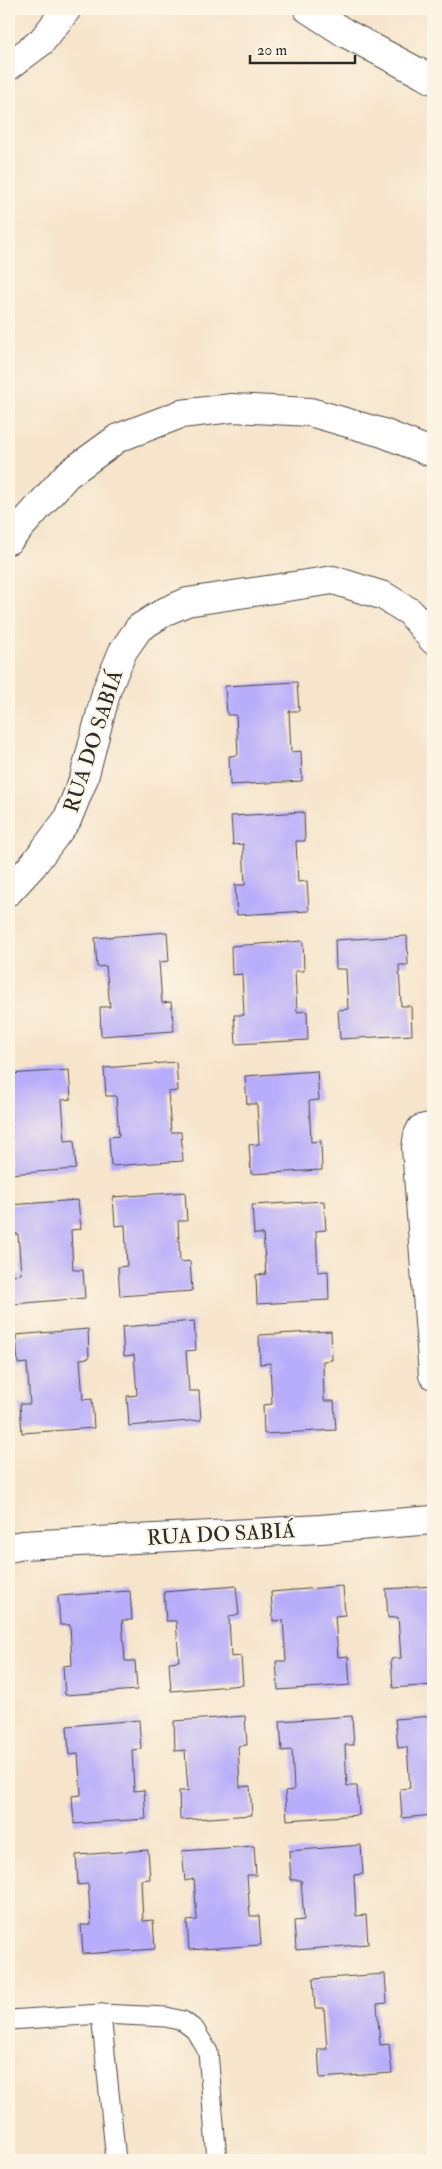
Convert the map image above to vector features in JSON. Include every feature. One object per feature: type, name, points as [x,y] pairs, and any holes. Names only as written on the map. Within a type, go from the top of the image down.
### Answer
[{"type":"street","points":[[9,66],[41,42],[67,9]]},
{"type":"street","points":[[308,9],[345,33],[433,80]]},
{"type":"street","points":[[9,540],[67,475],[118,438],[181,414],[232,408],[310,412],[383,433],[433,453]]},
{"type":"street","name":"RUA DO SABIÁ","points":[[9,891],[33,865],[67,820],[84,778],[107,689],[123,651],[139,628],[166,611],[187,602],[333,580],[384,596],[410,612],[433,640]]},
{"type":"street","points":[[433,1126],[421,1129],[416,1148],[433,1376]]},
{"type":"street","name":"RUA DO SABIÁ","points":[[9,1548],[23,1545],[321,1529],[433,1520]]},
{"type":"lane","points":[[101,2014],[116,2160]]},
{"type":"lane","points":[[9,2020],[101,2014],[166,2017],[183,2021],[195,2030],[208,2052],[217,2160]]},
{"type":"building","points":[[297,682],[299,711],[289,711],[291,752],[301,751],[302,781],[230,785],[229,756],[238,755],[236,715],[227,715],[225,686]]},
{"type":"building","points":[[304,812],[305,841],[296,841],[298,882],[307,881],[309,911],[237,915],[235,885],[245,885],[243,844],[233,845],[231,816]]},
{"type":"building","points":[[167,932],[169,961],[159,962],[162,1003],[171,1002],[174,1031],[101,1036],[100,1007],[110,1007],[106,966],[97,967],[95,938]]},
{"type":"building","points":[[407,936],[408,965],[399,965],[401,1006],[411,1006],[412,1035],[340,1039],[338,1010],[348,1009],[346,969],[336,969],[335,940]]},
{"type":"building","points":[[303,941],[304,971],[295,971],[297,1012],[307,1011],[308,1040],[236,1044],[234,1015],[244,1015],[242,974],[232,975],[231,946]]},
{"type":"building","points":[[176,1062],[178,1091],[168,1092],[171,1132],[181,1132],[183,1161],[111,1166],[109,1137],[119,1136],[116,1096],[106,1096],[104,1068]]},
{"type":"building","points":[[69,1070],[71,1099],[62,1100],[65,1141],[74,1140],[76,1169],[9,1174],[9,1145],[12,1144],[9,1074]]},
{"type":"building","points":[[317,1071],[319,1100],[309,1101],[311,1142],[321,1141],[322,1170],[251,1174],[249,1145],[259,1144],[257,1104],[247,1104],[245,1076]]},
{"type":"building","points":[[185,1192],[187,1221],[178,1221],[180,1262],[190,1261],[192,1291],[120,1296],[118,1267],[127,1266],[125,1225],[115,1226],[113,1197]]},
{"type":"building","points":[[78,1200],[81,1229],[71,1230],[73,1270],[83,1270],[85,1298],[13,1304],[11,1275],[21,1274],[18,1234],[9,1234],[9,1205]]},
{"type":"building","points":[[324,1201],[326,1230],[316,1231],[318,1272],[328,1271],[329,1300],[257,1304],[256,1275],[266,1274],[263,1234],[254,1234],[252,1205]]},
{"type":"building","points":[[194,1321],[196,1350],[186,1351],[189,1391],[199,1391],[201,1420],[129,1426],[127,1396],[137,1395],[134,1355],[124,1356],[122,1327]]},
{"type":"building","points":[[88,1329],[89,1358],[80,1359],[83,1400],[92,1399],[94,1428],[22,1433],[20,1404],[30,1404],[27,1363],[18,1364],[16,1335]]},
{"type":"building","points":[[331,1331],[332,1360],[323,1361],[324,1401],[334,1401],[336,1430],[264,1434],[263,1405],[272,1404],[270,1363],[260,1364],[259,1335]]},
{"type":"building","points":[[236,1586],[239,1615],[229,1616],[231,1657],[241,1656],[243,1685],[171,1691],[169,1662],[179,1661],[176,1621],[166,1621],[164,1592]]},
{"type":"building","points":[[343,1586],[345,1615],[335,1616],[338,1657],[348,1656],[350,1685],[278,1690],[276,1661],[286,1661],[283,1620],[273,1621],[271,1592]]},
{"type":"building","points":[[433,1586],[433,1685],[393,1688],[391,1659],[401,1658],[398,1617],[388,1618],[386,1589]]},
{"type":"building","points":[[130,1591],[132,1620],[122,1620],[125,1661],[135,1661],[137,1690],[65,1695],[63,1666],[72,1665],[70,1625],[60,1625],[58,1596]]},
{"type":"building","points":[[245,1716],[247,1745],[238,1746],[240,1787],[250,1786],[252,1815],[180,1820],[179,1791],[188,1791],[185,1750],[175,1751],[174,1721]]},
{"type":"building","points":[[352,1716],[354,1745],[345,1745],[347,1786],[357,1786],[359,1815],[287,1820],[285,1791],[294,1790],[292,1750],[282,1751],[280,1721]]},
{"type":"building","points":[[433,1716],[433,1815],[402,1818],[400,1789],[410,1788],[407,1747],[398,1748],[395,1719]]},
{"type":"building","points":[[139,1720],[141,1749],[132,1750],[134,1791],[144,1790],[146,1819],[74,1824],[72,1796],[81,1795],[78,1754],[69,1755],[67,1726]]},
{"type":"building","points":[[361,1845],[363,1874],[354,1875],[356,1916],[366,1915],[368,1944],[296,1950],[294,1921],[304,1920],[301,1880],[291,1880],[289,1851]]},
{"type":"building","points":[[254,1846],[256,1875],[247,1875],[250,1916],[259,1916],[261,1945],[189,1950],[187,1921],[197,1920],[194,1879],[185,1881],[182,1851]]},
{"type":"building","points":[[148,1850],[150,1879],[141,1880],[143,1921],[153,1920],[155,1949],[83,1954],[81,1925],[91,1925],[88,1884],[78,1885],[76,1855]]},
{"type":"building","points":[[385,1974],[387,2003],[377,2004],[380,2045],[389,2044],[392,2073],[320,2078],[318,2049],[327,2049],[324,2008],[315,2008],[313,1979]]}]
